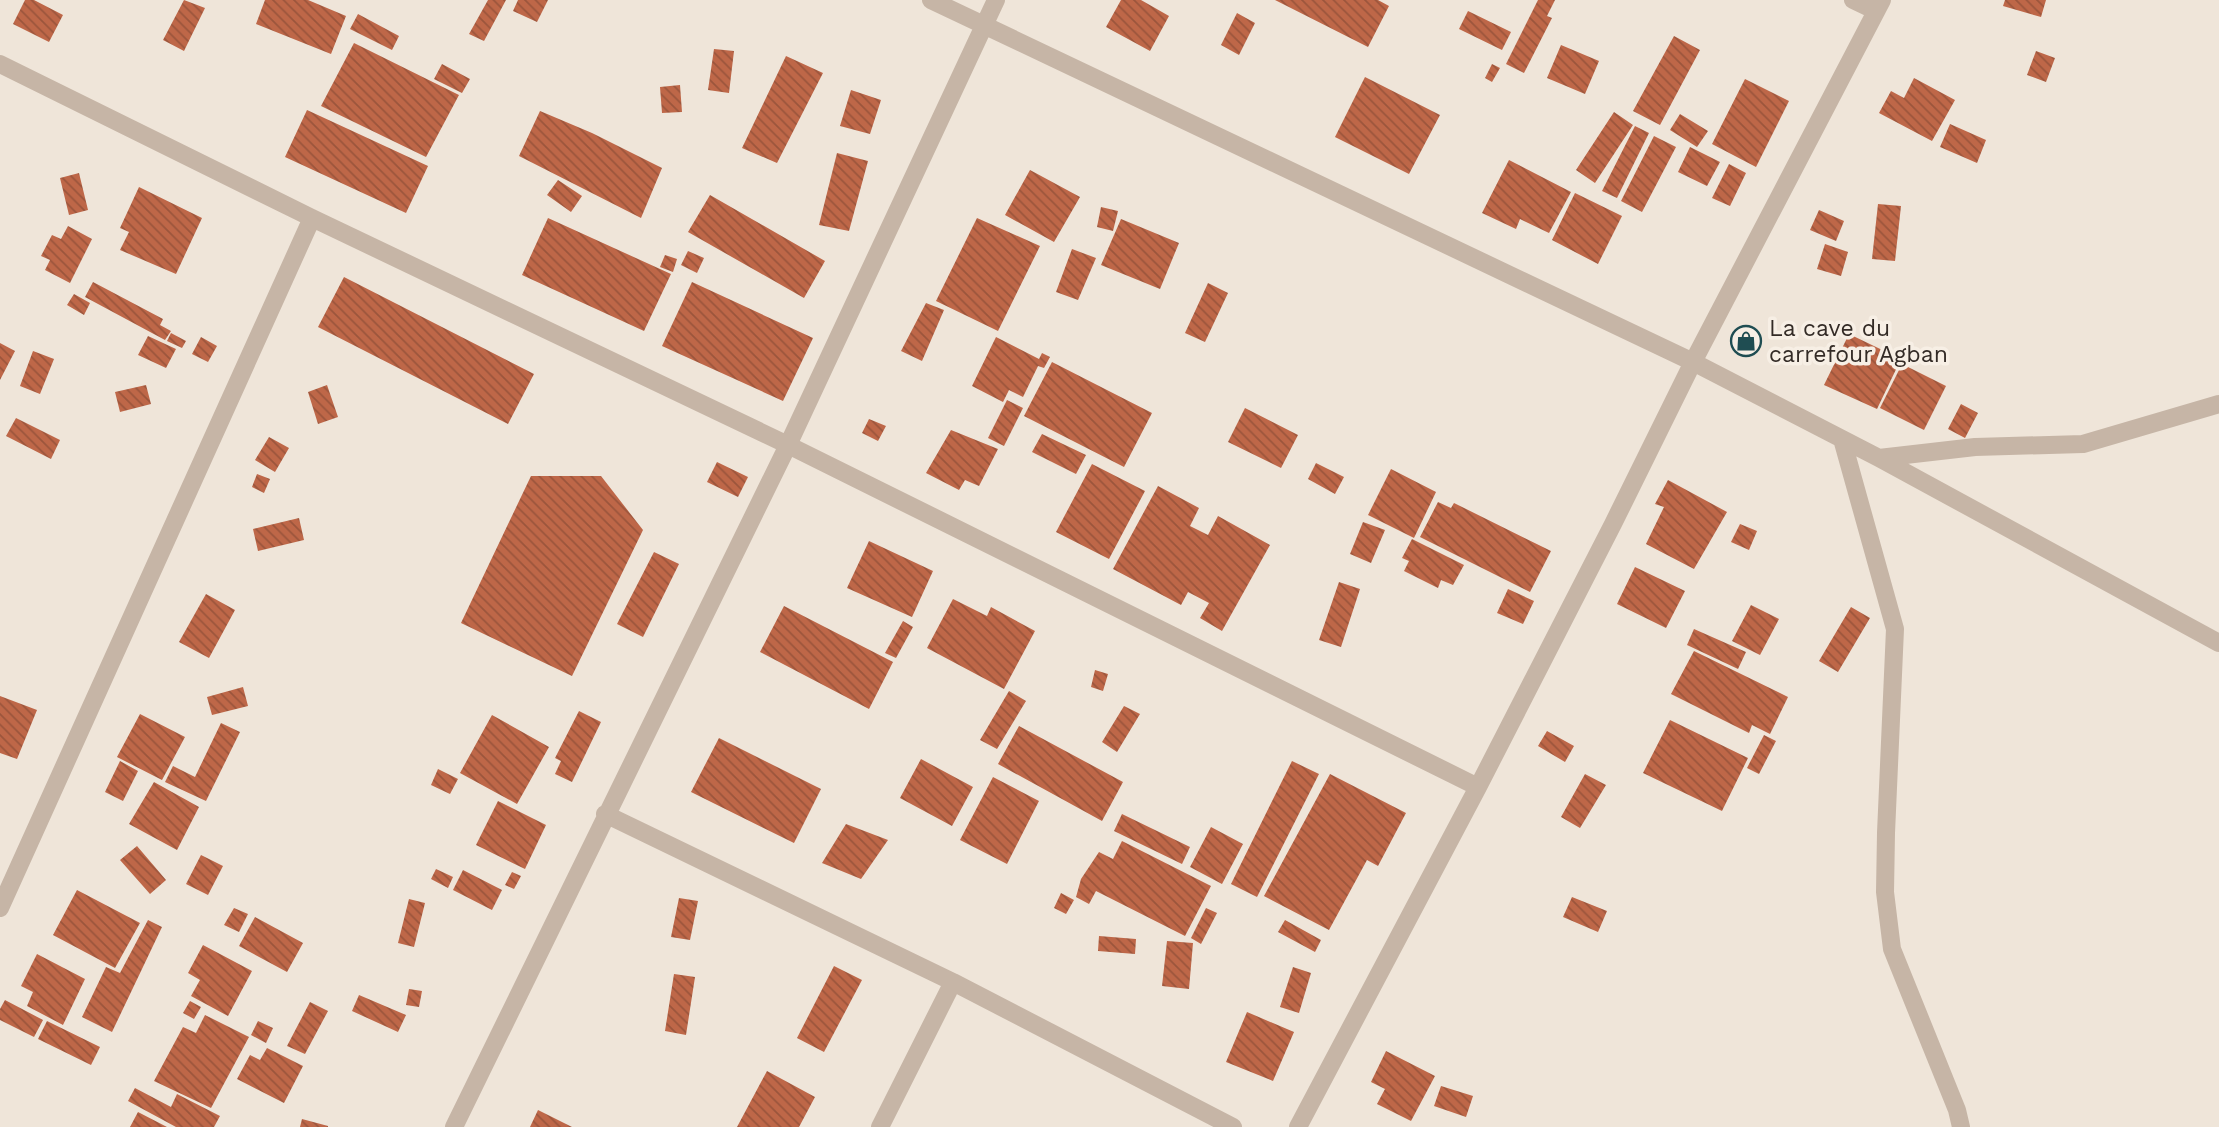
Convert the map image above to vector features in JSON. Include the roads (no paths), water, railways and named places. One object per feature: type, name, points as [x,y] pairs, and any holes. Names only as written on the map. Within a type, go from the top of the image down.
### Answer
[{"type":"street","points":[[931,0],[1693,362],[1879,458],[2219,643]]},
{"type":"street","points":[[454,1127],[788,445],[996,0]]},
{"type":"street","points":[[1298,1127],[1478,787],[1693,362],[1879,6],[1853,0]]},
{"type":"street","points":[[0,64],[312,218],[788,445],[1478,787]]},
{"type":"street","points":[[0,908],[312,218]]},
{"type":"street","points":[[1879,458],[1975,447],[2083,444],[2219,404]]},
{"type":"street","points":[[1842,439],[1895,629],[1885,868],[1892,949],[1961,1127]]},
{"type":"street","points":[[605,814],[953,982],[1233,1127]]},
{"type":"street","points":[[880,1127],[953,982]]},
{"type":"place","name":"La cave du carrefour Agban","points":[[1746,341]]}]
